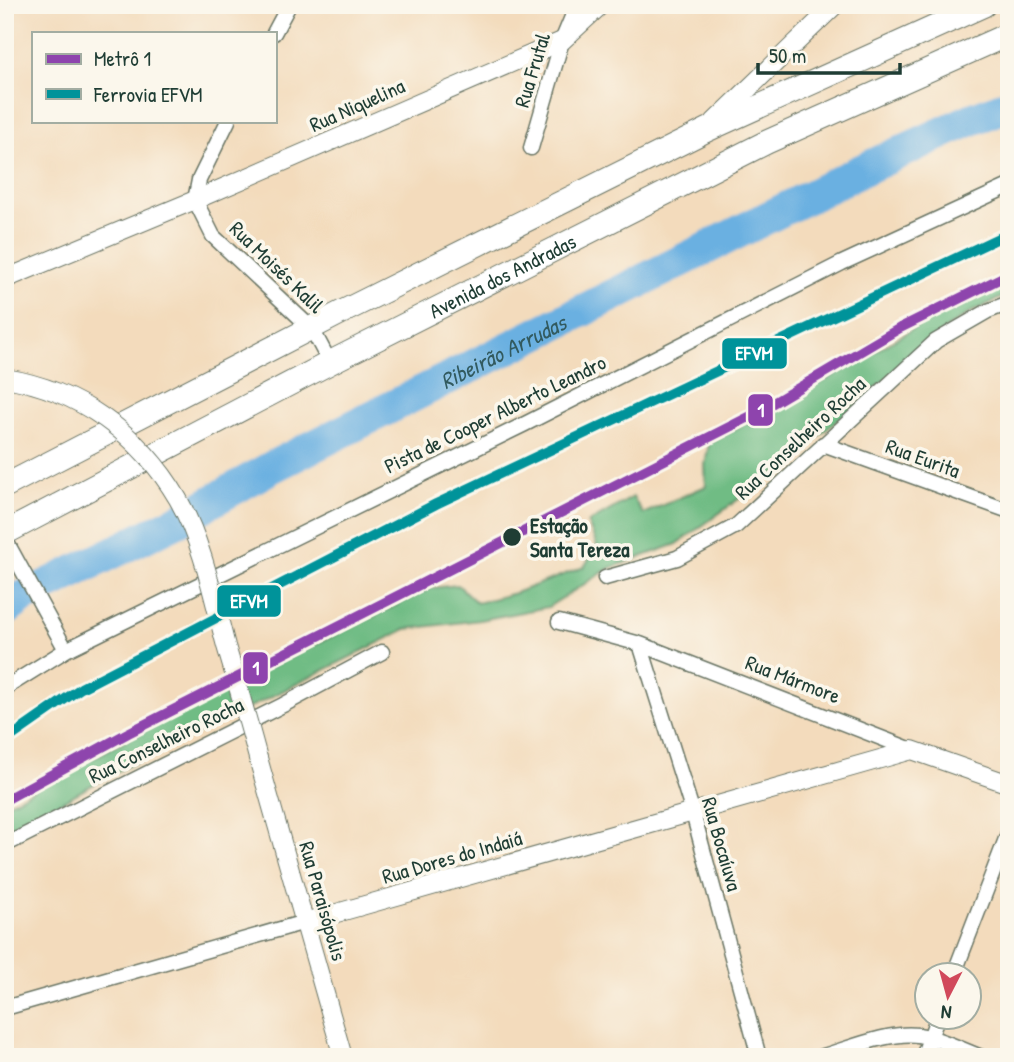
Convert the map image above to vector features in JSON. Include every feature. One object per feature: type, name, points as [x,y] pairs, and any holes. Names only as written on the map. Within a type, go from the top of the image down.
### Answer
[{"type":"main road","name":"Avenida dos Andradas","points":[[10,480],[707,130],[984,5]]},
{"type":"main road","name":"Avenida dos Andradas","points":[[5,533],[330,363],[767,142],[1009,34]]},
{"type":"street","points":[[275,32],[289,5]]},
{"type":"street","name":"Rua Frutal","points":[[531,148],[562,41],[577,5]]},
{"type":"street","name":"Rua Niquelina","points":[[5,279],[562,41],[601,5]]},
{"type":"street","points":[[707,130],[835,5]]},
{"type":"street","points":[[195,200],[199,180],[228,122]]},
{"type":"street","name":"Pista de Cooper Alberto Leandro","points":[[5,688],[66,650],[525,424],[842,263],[1009,186]]},
{"type":"street","name":"Rua Moisés Kalil","points":[[195,200],[213,236],[312,328],[330,363]]},
{"type":"street","name":"Rua Conselheiro Rocha","points":[[606,578],[677,558],[736,526],[936,341],[988,311],[1009,303]]},
{"type":"street","name":"Rua Paraisópolis","points":[[5,378],[39,387],[89,406],[113,423],[161,473],[179,501],[211,588],[343,1057]]},
{"type":"street","name":"Rua Eurita","points":[[822,444],[1009,511]]},
{"type":"street","points":[[5,539],[66,650]]},
{"type":"street","name":"Rua Mármore","points":[[559,622],[640,644],[912,751],[1009,784]]},
{"type":"street","name":"Rua Bocaíuva","points":[[640,644],[693,813],[759,1057]]},
{"type":"street","name":"Rua Conselheiro Rocha","points":[[5,845],[382,652]]},
{"type":"street","name":"Rua Dores do Indaiá","points":[[5,1008],[912,751]]},
{"type":"street","points":[[960,960],[1009,831]]},
{"type":"street","points":[[923,1057],[933,1030]]},
{"type":"street","points":[[820,1057],[896,1035],[930,1038],[981,1057]]},
{"type":"green space","points":[[1009,281],[1009,294],[971,312],[944,330],[780,469],[677,544],[610,568],[548,607],[480,620],[406,629],[114,773],[5,833],[5,805],[190,706],[431,588],[458,585],[477,603],[515,593],[584,567],[597,546],[588,523],[633,497],[643,514],[706,486],[705,465],[709,443],[837,374],[926,321]]},
{"type":"waterway","name":"Ribeirão Arrudas","points":[[5,611],[23,597],[179,520],[272,467],[860,171],[1009,105]]},
{"type":"metro line","name":"1","points":[[5,800],[128,733],[751,416],[900,328],[1009,274]]},
{"type":"rail line","name":"EFVM","points":[[5,741],[81,688],[436,504],[1009,233]]},
{"type":"place","name":"Estação Santa Tereza","points":[[512,537]]}]
